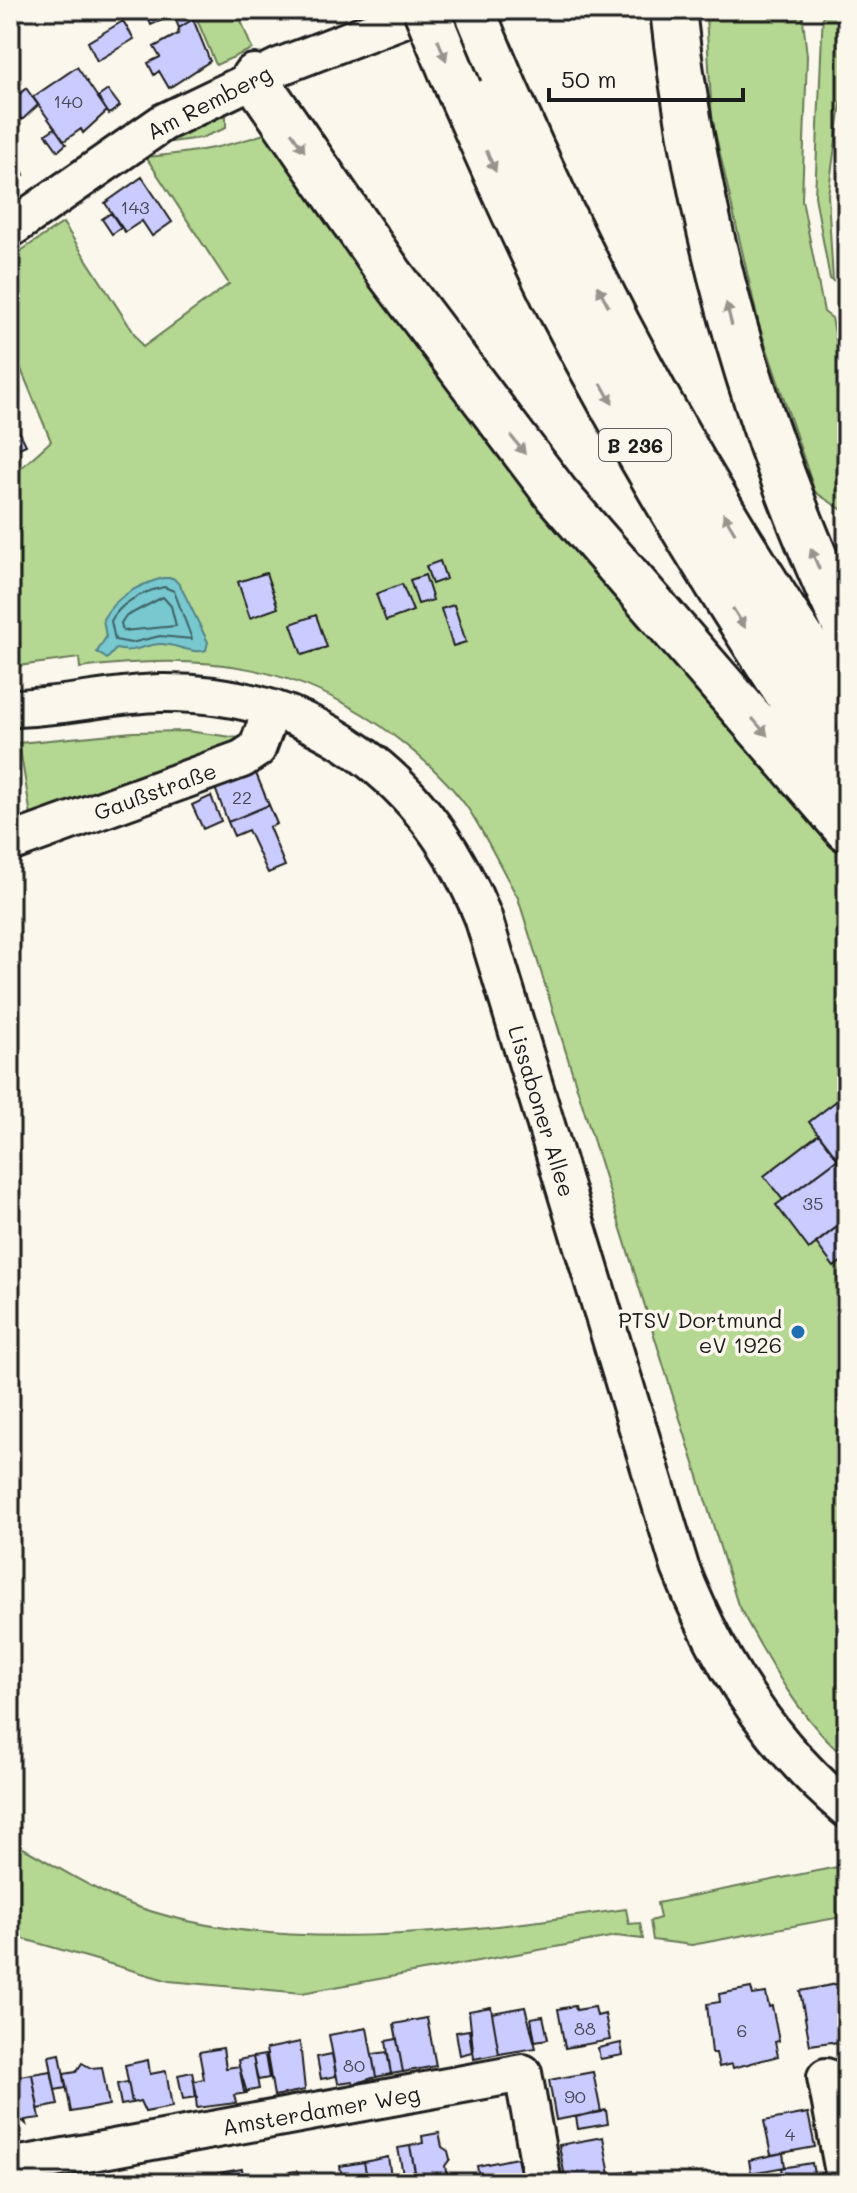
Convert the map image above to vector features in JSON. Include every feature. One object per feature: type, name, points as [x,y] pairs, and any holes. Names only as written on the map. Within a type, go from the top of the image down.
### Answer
[{"type":"highway","name":"B 236","points":[[427,10],[479,82],[568,230],[668,420],[768,589],[847,707]]},
{"type":"highway","name":"B 236","points":[[472,10],[479,82],[560,308],[647,466],[755,644],[847,781]]},
{"type":"highway","points":[[673,10],[687,122],[734,334],[789,498],[847,630]]},
{"type":"highway","points":[[254,77],[390,274],[557,495],[847,829]]},
{"type":"street","name":"Am Remberg","points":[[10,229],[164,122],[254,77],[427,10]]},
{"type":"street","name":"Lissaboner Allee","points":[[10,708],[160,693],[204,694],[272,709],[326,729],[398,782],[430,819],[469,882],[495,954],[680,1567],[700,1618],[756,1713],[814,1782],[847,1809]]},
{"type":"street","name":"Gaußstraße","points":[[10,843],[242,759],[257,749],[272,709]]},
{"type":"street","name":"Amsterdamer Weg","points":[[10,2167],[523,2073],[543,2183]]},
{"type":"street","points":[[826,2077],[846,2183]]},
{"type":"green space","points":[[193,10],[237,10],[252,49],[216,65]]},
{"type":"green space","points":[[723,10],[802,10],[807,56],[802,200],[824,312],[832,318],[847,394],[847,513],[815,492],[759,325],[712,119],[706,15]]},
{"type":"green space","points":[[823,10],[847,10],[847,64],[828,195],[833,281],[830,279],[815,196]]},
{"type":"green space","points":[[226,111],[226,128],[201,138],[164,143],[194,124]]},
{"type":"green space","points":[[273,131],[372,282],[534,502],[847,862],[847,1759],[799,1707],[738,1605],[518,898],[464,802],[418,755],[361,713],[324,693],[286,678],[207,663],[124,663],[80,668],[79,658],[10,667],[10,478],[51,441],[10,343],[10,258],[63,223],[143,347],[229,284],[146,157],[210,148]]},
{"type":"green space","points":[[187,731],[247,739],[33,828],[19,743],[133,732]]},
{"type":"green space","points":[[10,1841],[122,1901],[180,1919],[241,1930],[306,1935],[438,1932],[626,1909],[629,1924],[640,1923],[643,1939],[616,1936],[302,1993],[169,1981],[10,1935]]},
{"type":"green space","points":[[847,1865],[847,1916],[692,1945],[653,1940],[650,1921],[660,1918],[657,1903]]},
{"type":"water","points":[[163,578],[173,578],[180,585],[208,642],[206,650],[155,644],[128,650],[116,649],[107,659],[97,652],[106,637],[103,619],[114,604],[136,588]]},
{"type":"building","points":[[145,10],[172,10],[174,15],[151,25]]},
{"type":"building","points":[[172,10],[190,10],[193,19],[179,28]]},
{"type":"building","points":[[193,19],[210,61],[169,88],[159,71],[154,75],[148,63],[160,57],[154,47],[178,34],[179,28]]},
{"type":"building","points":[[123,21],[134,39],[97,61],[88,42]]},
{"type":"building","points":[[77,67],[107,111],[83,133],[81,129],[64,141],[33,97]]},
{"type":"building","points":[[26,88],[38,105],[22,120],[10,103]]},
{"type":"building","points":[[108,90],[120,106],[109,114],[98,97]]},
{"type":"building","points":[[55,128],[66,144],[58,151],[46,134]]},
{"type":"building","points":[[16,154],[24,175],[10,180],[10,156]]},
{"type":"building","points":[[142,177],[172,222],[152,236],[142,221],[125,232],[105,203]]},
{"type":"building","points":[[111,213],[121,228],[112,234],[102,219]]},
{"type":"building","points":[[10,412],[26,445],[10,452]]},
{"type":"building","points":[[440,561],[446,579],[432,584],[426,566]]},
{"type":"building","points":[[266,573],[278,608],[250,618],[238,582]]},
{"type":"building","points":[[425,575],[433,600],[418,604],[410,580]]},
{"type":"building","points":[[402,584],[413,611],[386,621],[376,594]]},
{"type":"building","points":[[454,605],[466,642],[453,646],[441,609]]},
{"type":"building","points":[[316,615],[327,647],[302,655],[291,624]]},
{"type":"building","points":[[255,771],[269,805],[228,822],[215,788]]},
{"type":"building","points":[[211,796],[221,821],[203,829],[192,805]]},
{"type":"building","points":[[269,805],[277,824],[269,827],[285,866],[268,873],[248,830],[234,836],[228,822]]},
{"type":"building","points":[[847,1093],[847,1171],[809,1122]]},
{"type":"building","points":[[819,1134],[838,1159],[783,1200],[764,1176]]},
{"type":"building","points":[[838,1159],[847,1171],[847,1219],[809,1249],[776,1205]]},
{"type":"building","points":[[847,1219],[847,1257],[834,1267],[816,1243]]},
{"type":"building","points":[[847,1982],[847,2039],[840,2045],[831,2042],[810,2045],[800,1991]]},
{"type":"building","points":[[751,1988],[753,1995],[766,1993],[769,2007],[772,2006],[779,2041],[775,2042],[778,2056],[733,2068],[732,2064],[719,2067],[716,2053],[712,2053],[707,2004],[720,2002],[719,1994]]},
{"type":"building","points":[[575,2006],[576,2010],[595,2007],[597,2016],[605,2014],[610,2040],[565,2048],[558,2009]]},
{"type":"building","points":[[491,2007],[499,2054],[474,2059],[469,2011]]},
{"type":"building","points":[[525,2007],[536,2048],[499,2054],[492,2013]]},
{"type":"building","points":[[543,2016],[548,2039],[535,2041],[531,2018]]},
{"type":"building","points":[[427,2018],[436,2066],[403,2072],[394,2024]]},
{"type":"building","points":[[367,2028],[376,2077],[353,2084],[352,2081],[338,2083],[329,2035]]},
{"type":"building","points":[[469,2030],[472,2052],[460,2055],[456,2032]]},
{"type":"building","points":[[397,2039],[403,2072],[391,2074],[386,2041]]},
{"type":"building","points":[[300,2042],[305,2090],[274,2096],[266,2049]]},
{"type":"building","points":[[621,2043],[623,2055],[600,2059],[598,2048]]},
{"type":"building","points":[[223,2048],[226,2068],[239,2066],[247,2093],[234,2095],[236,2103],[197,2108],[194,2081],[204,2079],[199,2052]]},
{"type":"building","points":[[387,2052],[391,2074],[376,2077],[372,2054]]},
{"type":"building","points":[[60,2054],[66,2088],[55,2090],[49,2056]]},
{"type":"building","points":[[332,2054],[336,2076],[321,2079],[317,2057]]},
{"type":"building","points":[[265,2055],[269,2078],[258,2080],[253,2057]]},
{"type":"building","points":[[253,2057],[259,2089],[244,2092],[238,2060]]},
{"type":"building","points":[[148,2060],[150,2074],[166,2071],[172,2107],[145,2112],[140,2101],[132,2103],[125,2065]]},
{"type":"building","points":[[82,2063],[91,2068],[102,2067],[109,2105],[71,2112],[64,2074],[76,2072]]},
{"type":"building","points":[[10,2065],[20,2076],[32,2074],[40,2118],[25,2120],[26,2124],[23,2121],[11,2123],[10,2127]]},
{"type":"building","points":[[51,2071],[58,2105],[38,2109],[32,2074]]},
{"type":"building","points":[[192,2072],[197,2097],[183,2099],[178,2075]]},
{"type":"building","points":[[593,2072],[601,2112],[556,2120],[549,2080]]},
{"type":"building","points":[[128,2082],[132,2103],[121,2105],[117,2084]]},
{"type":"building","points":[[606,2110],[608,2124],[578,2129],[576,2117]]},
{"type":"building","points":[[808,2113],[815,2147],[771,2155],[764,2121]]},
{"type":"building","points":[[439,2133],[442,2147],[448,2151],[450,2159],[445,2166],[448,2183],[417,2183],[410,2146],[423,2143],[422,2136]]},
{"type":"building","points":[[603,2137],[610,2175],[566,2183],[559,2145]]},
{"type":"building","points":[[410,2146],[415,2171],[403,2174],[398,2148]]},
{"type":"building","points":[[783,2153],[785,2167],[751,2173],[749,2160]]},
{"type":"building","points":[[388,2157],[392,2183],[368,2183],[364,2162]]},
{"type":"building","points":[[517,2158],[522,2183],[480,2183],[477,2166]]},
{"type":"building","points":[[364,2162],[368,2183],[343,2183],[340,2166]]},
{"type":"building","points":[[812,2163],[814,2174],[783,2180],[781,2168]]},
{"type":"building","points":[[242,2169],[245,2183],[219,2183],[218,2173]]},
{"type":"building","points":[[296,2171],[301,2177],[308,2175],[309,2183],[273,2183],[287,2179],[290,2172]]},
{"type":"building","points":[[632,2171],[634,2183],[599,2183],[598,2178]]},
{"type":"place","name":"PTSV Dortmund eV 1926","points":[[798,1332]]}]
